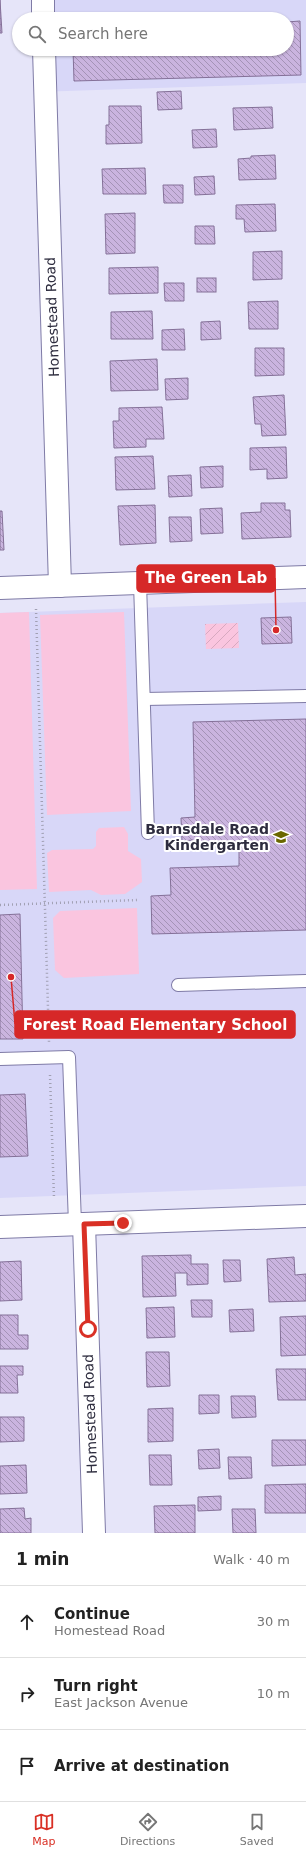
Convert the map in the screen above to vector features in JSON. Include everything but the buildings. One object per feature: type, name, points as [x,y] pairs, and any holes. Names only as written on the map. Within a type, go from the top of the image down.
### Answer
[{"type":"street","points":[[43,0],[43,12]]},
{"type":"street","name":"Homestead Road","points":[[44,56],[60,586]]},
{"type":"street","points":[[0,588],[306,577]]},
{"type":"street","points":[[0,1227],[306,1216]]},
{"type":"street","name":"Homestead Road","points":[[79,1224],[94,1533]]},
{"type":"lane","points":[[140,583],[148,833]]},
{"type":"lane","points":[[144,699],[306,696]]},
{"type":"lane","points":[[178,985],[306,981]]},
{"type":"lane","points":[[0,1058],[69,1057],[79,1224]]},
{"type":"path","points":[[36,608],[54,1198]]},
{"type":"path","points":[[0,905],[138,900]]},
{"type":"shaded area","points":[[34,0],[306,0],[306,83],[36,92],[35,56],[294,56],[294,12],[35,12]]},
{"type":"shaded area","points":[[306,602],[306,1186],[0,1198],[0,613]]},
{"type":"shaded area","points":[[29,612],[37,889],[0,890],[0,613]]},
{"type":"shaded area","points":[[124,612],[131,811],[47,815],[40,615]]},
{"type":"shaded area","points":[[238,623],[239,648],[206,649],[205,624]]},
{"type":"shaded area","points":[[124,827],[128,834],[128,851],[141,859],[142,882],[125,894],[101,895],[91,890],[49,892],[47,853],[52,850],[93,849],[96,846],[96,832],[99,828]]},
{"type":"shaded area","points":[[137,908],[139,974],[64,978],[55,970],[53,918],[60,911]]},
{"type":"place","name":"The Green Lab","points":[[276,630]]},
{"type":"place","name":"Barnsdale Road Kindergarten","points":[[281,837]]},
{"type":"place","name":"Forest Road Elementary School","points":[[11,977]]},
{"type":"route","points":[[88,1329],[84,1224],[123,1223]]}]
